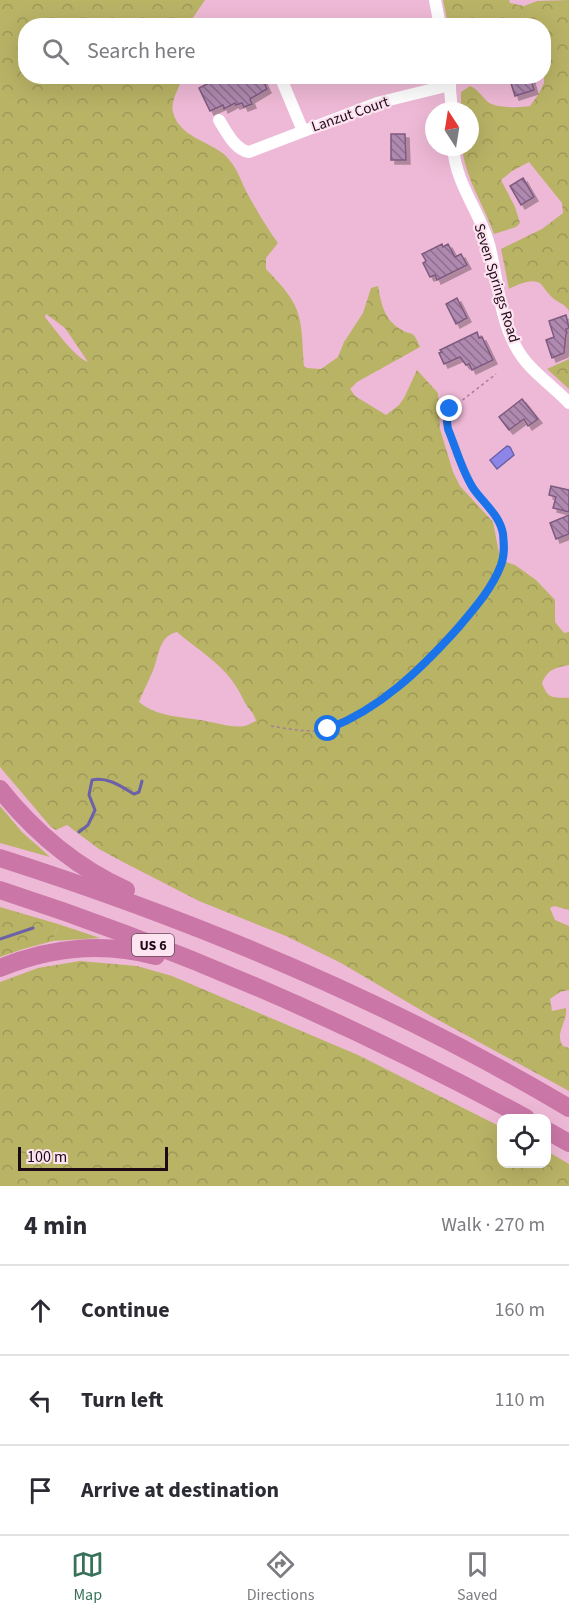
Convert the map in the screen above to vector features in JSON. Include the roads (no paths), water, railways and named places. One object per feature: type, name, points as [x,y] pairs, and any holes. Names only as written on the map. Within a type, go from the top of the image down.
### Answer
[{"type":"highway","points":[[0,789],[42,835],[83,867],[123,889],[204,925],[230,941]]},
{"type":"highway","name":"US 6","points":[[0,858],[127,901],[230,941],[363,1000],[486,1062],[569,1108]]},
{"type":"highway","name":"US 6","points":[[0,890],[160,948],[303,1007],[436,1071],[517,1114]]},
{"type":"highway","points":[[0,968],[34,956],[61,950],[87,948],[126,950],[162,958],[230,984],[303,1007]]},
{"type":"highway","points":[[551,1133],[569,1143]]},
{"type":"street","points":[[435,0],[438,18]]},
{"type":"street","points":[[283,84],[303,130]]},
{"type":"street","name":"Lanzut Court","points":[[219,120],[240,149],[246,152],[377,103],[440,84]]},
{"type":"street","points":[[450,84],[451,102]]},
{"type":"street","name":"Seven Springs Road","points":[[454,156],[458,177],[489,244],[510,336],[532,369],[569,403]]},
{"type":"waterway","points":[[79,832],[88,825],[95,810],[89,795],[92,780],[109,781],[134,794],[139,792],[142,781]]},
{"type":"waterway","points":[[0,939],[33,928]]}]
